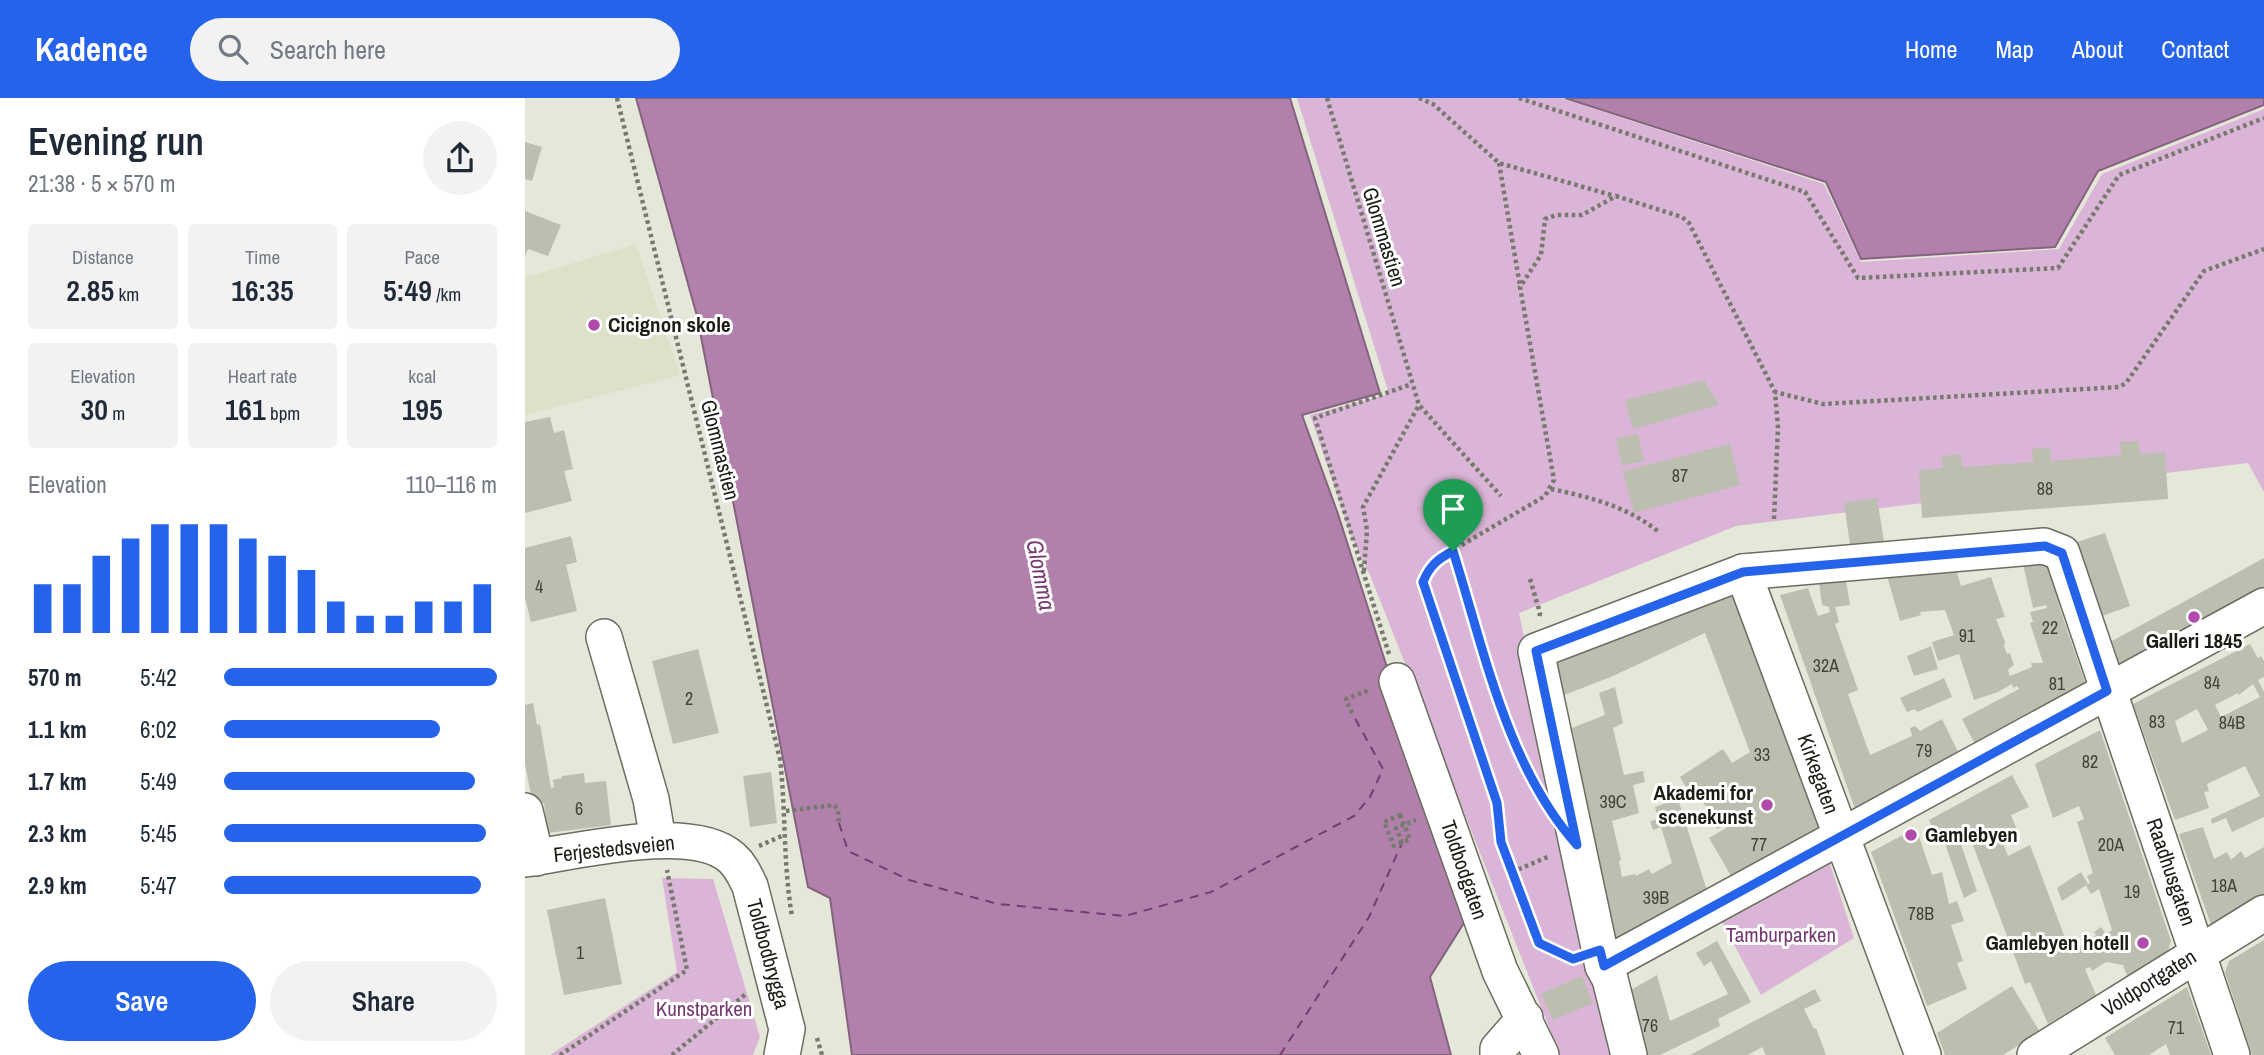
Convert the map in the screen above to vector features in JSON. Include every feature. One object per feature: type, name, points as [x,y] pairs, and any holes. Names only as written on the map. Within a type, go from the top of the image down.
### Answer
[{"type":"street","name":"Raadhusgaten","points":[[1577,845],[1536,651],[1743,572],[2045,546],[2062,553],[2232,1055]]},
{"type":"street","name":"Kirkegaten","points":[[1743,572],[1923,1055]]},
{"type":"street","points":[[1602,958],[1841,835],[2264,606]]},
{"type":"street","points":[[604,637],[651,799],[656,856]]},
{"type":"street","name":"Toldbodgaten","points":[[1397,681],[1500,971],[1541,1055]]},
{"type":"street","name":"Ferjestedsveien","points":[[525,811],[530,859],[656,856],[697,841],[731,857]]},
{"type":"street","points":[[1577,845],[1602,958],[1629,1055]]},
{"type":"street","name":"Toldbodbrygga","points":[[731,857],[743,871],[750,886],[787,1029],[782,1055]]},
{"type":"street","name":"Voldportgaten","points":[[2035,1055],[2264,913]]},
{"type":"street","points":[[1498,1055],[1498,1049],[1521,1012]]},
{"type":"path","name":"Glommastien","points":[[617,98],[780,759],[786,811],[786,881]]},
{"type":"path","name":"Glommastien","points":[[1327,98],[1419,405]]},
{"type":"path","points":[[1419,98],[1433,104],[1499,163],[1676,213],[1689,223],[1775,392],[1778,427],[1774,519]]},
{"type":"path","points":[[1518,98],[1805,192],[1858,278],[2058,268],[2119,175],[2264,118]]},
{"type":"path","points":[[1499,163],[1554,480],[1545,496],[1431,565],[1423,582],[1497,803],[1501,842],[1539,943],[1573,959],[1602,958]]},
{"type":"path","points":[[1520,287],[1541,255],[1545,219],[1556,215],[1582,215],[1616,196]]},
{"type":"path","points":[[1775,392],[1823,404],[2119,387],[2126,383],[2204,271],[2264,249]]},
{"type":"path","points":[[1397,681],[1315,418],[1412,384]]},
{"type":"path","points":[[1363,575],[1367,530],[1363,507],[1419,405],[1501,496]]},
{"type":"path","points":[[1551,489],[1612,506],[1643,519],[1660,533]]},
{"type":"path","points":[[1453,551],[1506,719],[1531,778]]},
{"type":"path","points":[[1352,713],[1346,699],[1355,695]]},
{"type":"path","points":[[786,811],[837,807],[839,823]]},
{"type":"path","points":[[1400,816],[1410,839],[1402,843],[1394,846],[1384,822],[1400,816]]},
{"type":"path","points":[[1402,843],[1396,828],[1404,824]]},
{"type":"path","points":[[1512,872],[1577,845]]},
{"type":"path","points":[[561,1055],[687,970],[668,870],[656,856]]},
{"type":"path","points":[[672,1055],[772,972]]},
{"type":"shaded area","name":"Cicignon skole","points":[[636,244],[680,375],[525,415],[525,275],[534,275]]},
{"type":"green space","points":[[1297,98],[1561,98],[1824,184],[1861,262],[2059,249],[2102,174],[2264,109],[2264,492],[2248,463],[1736,526],[1519,613],[1618,1055],[1560,1055],[1370,575],[1351,536],[1310,415],[1389,394]]},
{"type":"green space","name":"Tamburparken","points":[[1829,861],[1854,938],[1761,995],[1722,922]]},
{"type":"green space","name":"Kunstparken","points":[[662,878],[713,879],[760,1037],[753,1055],[550,1055],[677,972]]},
{"type":"water","name":"Glomma","points":[[636,98],[1290,98],[1380,393],[1302,415],[1338,514],[1467,918],[1430,977],[1451,1055],[852,1055],[830,898],[808,887],[697,316]]},
{"type":"water","points":[[1565,98],[2264,98],[2264,105],[2098,171],[2055,247],[1861,259],[1826,182]]},
{"type":"building","points":[[525,142],[542,147],[532,181],[525,179]]},
{"type":"building","points":[[525,211],[561,225],[548,256],[528,249],[525,256]]},
{"type":"building","points":[[1704,380],[1719,405],[1633,429],[1625,400]]},
{"type":"building","points":[[550,417],[554,433],[564,430],[573,469],[564,471],[572,501],[525,513],[525,422]]},
{"type":"building","points":[[1638,434],[1644,461],[1622,466],[1616,439]]},
{"type":"building","points":[[2139,441],[2140,454],[2165,452],[2168,499],[1922,518],[1919,470],[1943,468],[1942,456],[1961,454],[1962,467],[2033,462],[2032,449],[2050,447],[2051,461],[2121,455],[2120,442]]},
{"type":"building","points":[[1730,444],[1740,485],[1634,513],[1623,471]]},
{"type":"building","points":[[1877,498],[1886,554],[1852,559],[1844,503]]},
{"type":"building","points":[[2105,533],[2130,606],[2102,616],[2077,542]]},
{"type":"building","points":[[571,536],[577,562],[566,565],[577,611],[531,622],[525,598],[525,548]]},
{"type":"building","points":[[2047,558],[2061,612],[2087,688],[1976,746],[1962,719],[2019,689],[2017,686],[2013,688],[2012,684],[1974,700],[1959,654],[1938,661],[1932,642],[1954,635],[1945,610],[1920,612],[1921,615],[1900,621],[1887,576],[1956,569],[1961,586],[1991,577],[2005,617],[1996,619],[2007,654],[2010,653],[2014,665],[2008,670],[2010,676],[2032,667],[2031,663],[2043,663],[2030,623],[2033,622],[2030,612],[2047,608],[2046,605],[2033,608],[2023,564]]},
{"type":"building","points":[[2264,558],[2264,591],[2121,669],[2112,641]]},
{"type":"building","points":[[1846,580],[1850,605],[1835,607],[1839,622],[1835,624],[1858,690],[1848,694],[1870,755],[1912,736],[1910,728],[1915,726],[1920,731],[1942,719],[1960,756],[1856,812],[1780,595],[1808,588],[1818,616],[1830,612],[1829,607],[1822,605],[1819,583]]},
{"type":"building","points":[[1736,594],[1821,831],[1734,881],[1709,838],[1726,828],[1724,825],[1717,829],[1701,797],[1694,800],[1680,777],[1723,749],[1732,763],[1750,752],[1705,633],[1613,676],[1562,696],[1553,665],[1694,606]]},
{"type":"building","points":[[2250,644],[2258,658],[2261,656],[2264,661],[2264,677],[2258,680],[2264,692],[2264,817],[2232,832],[2226,818],[2212,824],[2211,819],[2260,796],[2245,766],[2207,784],[2209,791],[2204,792],[2209,808],[2175,820],[2133,704]],"holes":[[[2253,684],[2260,697],[2221,717],[2215,705],[2238,693],[2239,695]],[[2197,709],[2208,730],[2182,743],[2175,721]]]},
{"type":"building","points":[[1931,646],[1938,669],[1914,676],[1907,656]]},
{"type":"building","points":[[698,649],[719,733],[673,744],[652,661]]},
{"type":"building","points":[[1944,678],[1952,697],[1917,712],[1915,709],[1907,712],[1900,698]]},
{"type":"building","points":[[1615,687],[1623,723],[1613,728],[1624,775],[1643,771],[1645,782],[1633,785],[1639,813],[1612,821],[1622,877],[1636,876],[1649,869],[1652,874],[1672,863],[1661,827],[1653,830],[1650,821],[1658,819],[1655,807],[1678,799],[1709,897],[1616,949],[1567,745],[1575,742],[1572,728],[1605,715],[1599,693]]},
{"type":"building","points":[[533,703],[537,725],[540,724],[551,788],[554,787],[553,780],[584,773],[585,783],[606,781],[611,825],[548,833],[544,803],[533,805],[525,764],[525,705]]},
{"type":"building","points":[[2100,730],[2171,941],[2168,951],[2127,976],[2123,965],[2106,962],[2092,971],[2090,967],[2085,969],[2096,995],[2048,1024],[2030,982],[2025,984],[1968,832],[1958,836],[1977,891],[1964,898],[1944,841],[1938,843],[1929,820],[2012,775],[2029,807],[2011,815],[2017,830],[2001,838],[2008,856],[2030,845],[2071,954],[2096,935],[2094,932],[2101,927],[2106,934],[2112,930],[2099,889],[2091,894],[2086,886],[2090,883],[2087,876],[2093,873],[2077,822],[2084,819],[2079,806],[2053,818],[2035,764]]},
{"type":"building","points":[[771,772],[777,823],[750,827],[743,776]]},
{"type":"building","points":[[2203,827],[2214,859],[2227,852],[2231,860],[2241,851],[2245,858],[2264,847],[2264,894],[2211,925],[2179,834]]},
{"type":"building","points":[[1916,828],[1932,875],[1942,872],[1949,904],[1957,901],[1964,921],[1951,925],[1963,961],[1957,963],[1967,989],[1927,1006],[1871,852]]},
{"type":"building","points":[[2081,872],[2088,884],[2062,901],[2057,888]]},
{"type":"building","points":[[605,898],[622,984],[564,995],[547,910]]},
{"type":"building","points":[[2264,940],[2264,1055],[2252,1055],[2225,972],[2229,961]]},
{"type":"building","points":[[1717,941],[1751,1002],[1718,1019],[1720,1026],[1660,1055],[1642,1055],[1626,993],[1657,975],[1670,1021],[1728,994],[1711,961],[1704,966],[1696,953]]},
{"type":"building","points":[[1582,976],[1593,1003],[1553,1020],[1541,994]]},
{"type":"building","points":[[2012,986],[2040,1032],[2003,1055],[1945,1055],[1937,1033]]},
{"type":"building","points":[[2187,987],[2211,1055],[2170,1055],[2166,1044],[2149,1055],[2115,1055],[2105,1038]]},
{"type":"building","points":[[1815,989],[1821,1001],[1804,1009],[1814,1029],[1816,1028],[1826,1055],[1766,1055],[1762,1047],[1748,1055],[1690,1055]]},
{"type":"ferry route","points":[[839,823],[848,851],[909,880],[998,904],[1125,916],[1211,892],[1354,816],[1370,797],[1383,769],[1352,713]]},
{"type":"ferry route","points":[[1280,1055],[1369,917],[1402,843]]},
{"type":"place","name":"Cicignon skole","points":[[594,325]]},
{"type":"place","name":"Galleri 1845","points":[[2194,617]]},
{"type":"place","name":"Akademi for scenekunst","points":[[1767,805]]},
{"type":"place","name":"Gamlebyen","points":[[1911,835]]},
{"type":"place","name":"Gamlebyen hotell","points":[[2143,943]]},
{"type":"route","points":[[2045,546],[2062,553],[2107,691],[1604,966],[1600,950],[1573,959],[1539,943],[1501,842],[1497,803],[1423,582],[1431,565],[1453,551],[1506,719],[1531,778],[1553,818],[1577,845],[1536,651],[1743,572],[2045,546]]}]
